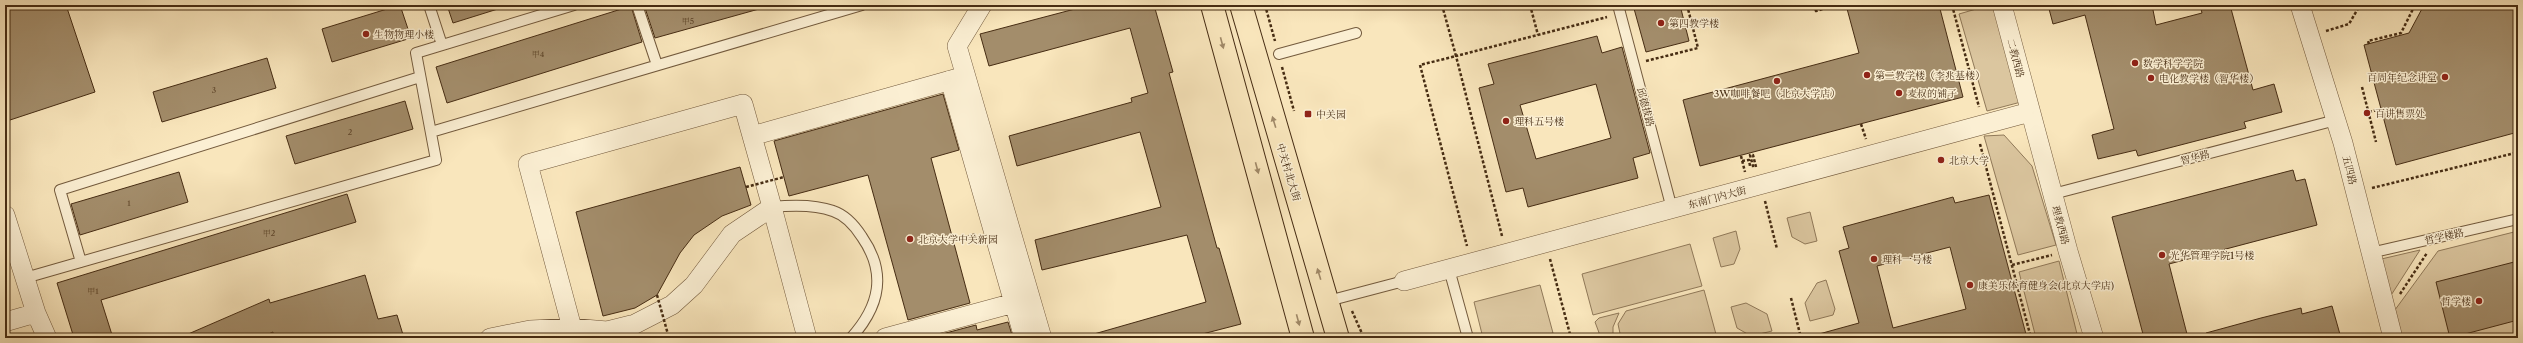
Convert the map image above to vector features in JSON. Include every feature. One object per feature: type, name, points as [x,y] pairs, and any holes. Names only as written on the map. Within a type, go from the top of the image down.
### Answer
[{"type":"main road","points":[[1212,5],[1303,338]]},
{"type":"main road","name":"中关村北大街","points":[[1241,5],[1338,338]]},
{"type":"street","points":[[982,5],[957,46],[958,78],[992,230],[1024,338]]},
{"type":"street","name":"二教西路","points":[[2002,5],[2030,112]]},
{"type":"street","name":"五四路","points":[[2300,5],[2336,120],[2393,338]]},
{"type":"street","points":[[752,136],[958,78]]},
{"type":"street","points":[[958,78],[1042,338]]},
{"type":"street","points":[[572,328],[528,164],[743,104],[807,338]]},
{"type":"street","name":"东南门内大街","points":[[1404,281],[1672,209],[1758,177],[2030,112]]},
{"type":"street","name":"理教西路","points":[[2030,112],[2094,338]]},
{"type":"street","points":[[490,338],[530,330],[572,328],[607,331],[634,324],[672,305],[694,285],[732,234],[772,207]]},
{"type":"street","points":[[5,216],[36,313],[47,338]]},
{"type":"street","points":[[885,338],[1014,303]]},
{"type":"street","points":[[5,322],[36,313]]},
{"type":"lane","points":[[429,5],[442,45]]},
{"type":"lane","points":[[25,278],[436,160],[416,53],[574,5]]},
{"type":"lane","points":[[636,5],[657,65]]},
{"type":"lane","points":[[431,132],[862,5]]},
{"type":"lane","name":"邱德拔路","points":[[1619,9],[1672,209]]},
{"type":"lane","points":[[1279,54],[1356,33]]},
{"type":"lane","points":[[80,262],[60,190],[420,78]]},
{"type":"lane","name":"智华路","points":[[2053,194],[2336,120]]},
{"type":"lane","points":[[772,207],[809,206],[834,211],[854,225],[873,253],[878,280],[874,304],[864,324],[851,338]]},
{"type":"lane","name":"哲学楼路","points":[[2370,253],[2518,219]]},
{"type":"lane","points":[[1449,269],[1468,338]]},
{"type":"lane","points":[[1328,301],[1404,281]]},
{"type":"path","points":[[1442,5],[1506,254]]},
{"type":"path","points":[[1530,5],[1538,35]]},
{"type":"path","points":[[1634,64],[1698,48],[1687,5]]},
{"type":"path","points":[[1814,5],[1816,11],[1837,5]]},
{"type":"path","points":[[1952,5],[2012,265],[2032,338]]},
{"type":"path","points":[[2309,36],[2349,24],[2360,5]]},
{"type":"path","points":[[2369,44],[2368,41],[2401,33],[2415,5]]},
{"type":"path","points":[[1471,263],[1420,65],[1538,35],[1619,9]]},
{"type":"path","points":[[2362,87],[2376,142]]},
{"type":"path","points":[[2369,112],[2381,109]]},
{"type":"path","points":[[1862,124],[1864,132]]},
{"type":"path","points":[[2355,192],[2515,154],[2518,166]]},
{"type":"path","points":[[1742,161],[1749,160],[1750,166],[1753,166],[1750,156],[1753,155],[1777,249]]},
{"type":"path","points":[[1740,156],[1744,167]]},
{"type":"path","points":[[746,187],[784,177]]},
{"type":"path","points":[[953,240],[992,230]]},
{"type":"path","points":[[2387,315],[2437,238]]},
{"type":"path","points":[[1545,243],[1571,338]]},
{"type":"path","points":[[2012,265],[2068,250]]},
{"type":"path","points":[[657,295],[668,338]]},
{"type":"path","points":[[1791,298],[1801,338]]},
{"type":"shaded area","points":[[1994,5],[2021,102],[1987,111],[1959,14]]},
{"type":"shaded area","points":[[2004,135],[2032,166],[2056,245],[2018,255],[1984,136]]},
{"type":"shaded area","points":[[1810,212],[1817,241],[1805,244],[1792,237],[1787,218]]},
{"type":"shaded area","points":[[1736,231],[1740,249],[1734,264],[1721,267],[1713,238]]},
{"type":"shaded area","points":[[2518,231],[2518,338],[2398,338],[2392,314],[2438,251]]},
{"type":"shaded area","points":[[1690,244],[1702,286],[1593,315],[1582,274]]},
{"type":"shaded area","points":[[2420,250],[2388,300],[2377,260]]},
{"type":"shaded area","points":[[2059,261],[2078,338],[2036,338],[2019,272]]},
{"type":"shaded area","points":[[1826,280],[1835,309],[1833,315],[1810,321],[1805,303],[1817,283]]},
{"type":"shaded area","points":[[1540,285],[1553,333],[1533,338],[1483,338],[1474,302]]},
{"type":"shaded area","points":[[1704,290],[1717,338],[1621,338],[1618,324],[1626,311]]},
{"type":"shaded area","points":[[1746,303],[1767,314],[1772,331],[1751,336],[1737,328],[1731,307]]},
{"type":"shaded area","points":[[1619,313],[1613,327],[1613,337],[1601,338],[1595,322],[1599,318]]},
{"type":"building","points":[[5,5],[66,5],[95,92],[7,121],[5,114]]},
{"type":"building","name":"生物物理小楼","points":[[400,5],[411,38],[332,62],[322,29]]},
{"type":"building","points":[[447,5],[500,5],[501,8],[453,23]]},
{"type":"building","points":[[644,5],[758,5],[759,9],[655,38]]},
{"type":"building","points":[[1090,5],[1154,5],[1173,72],[1169,73],[1217,248],[1219,248],[1241,324],[1187,338],[1094,338],[1094,334],[1206,302],[1187,235],[1042,270],[1035,240],[1161,207],[1140,132],[1017,166],[1009,136],[1132,102],[1131,98],[1148,93],[1130,28],[989,66],[980,34]]},
{"type":"building","name":"第四教学楼","points":[[1633,5],[1680,5],[1689,41],[1646,52]]},
{"type":"building","name":"第二教学楼（李兆基楼）","points":[[1846,5],[1939,5],[1963,97],[1700,166],[1683,100],[1859,53]]},
{"type":"building","name":"电化教学楼（智华楼）","points":[[2048,5],[2152,5],[2156,25],[2202,13],[2200,5],[2230,5],[2253,90],[2274,84],[2282,112],[2244,122],[2246,128],[2138,156],[2136,150],[2098,159],[2092,135],[2114,129],[2085,15],[2053,24]]},
{"type":"building","name":"百周年纪念讲堂","points":[[2424,5],[2518,5],[2518,132],[2396,165],[2364,45],[2409,33]]},
{"type":"building","points":[[631,6],[642,42],[447,103],[436,67]]},
{"type":"building","name":"理科五号楼","points":[[1597,36],[1602,53],[1622,47],[1650,153],[1633,158],[1638,178],[1528,207],[1523,188],[1506,192],[1479,88],[1494,84],[1488,64]],"holes":[[[1596,84],[1611,138],[1536,159],[1520,105]]]},
{"type":"building","points":[[267,58],[276,88],[162,122],[153,92]]},
{"type":"building","points":[[943,94],[959,150],[931,158],[970,303],[908,320],[868,175],[789,196],[774,141]]},
{"type":"building","points":[[405,101],[413,129],[295,164],[286,136]]},
{"type":"building","points":[[740,167],[751,205],[722,216],[694,235],[680,253],[657,295],[635,308],[603,316],[576,212]]},
{"type":"building","name":"光华管理学院1号楼","points":[[2293,170],[2296,181],[2305,179],[2317,225],[2169,264],[2188,338],[2144,338],[2112,217]]},
{"type":"building","points":[[179,172],[188,202],[80,235],[71,204]]},
{"type":"building","points":[[347,194],[356,222],[101,300],[113,338],[74,338],[57,283]]},
{"type":"building","name":"理科一号楼","points":[[1989,195],[2027,338],[1820,338],[1819,334],[1859,323],[1839,251],[1849,248],[1843,227],[1953,197],[1955,203]],"holes":[[[1950,247],[1966,309],[1893,328],[1877,266]]]},
{"type":"building","name":"哲学楼","points":[[2518,261],[2518,320],[2450,338],[2436,282]]},
{"type":"building","points":[[365,275],[378,319],[397,315],[404,338],[273,338],[273,332],[259,338],[179,338],[269,299],[270,303]]},
{"type":"building","points":[[2332,306],[2341,338],[2207,338],[2206,333],[2261,318],[2301,308],[2302,314]]},
{"type":"building","points":[[1008,322],[1013,338],[927,338],[976,325],[977,330]]},
{"type":"place","name":"第四教学楼","points":[[1661,23]]},
{"type":"place","name":"生物物理小楼","points":[[366,34]]},
{"type":"place","name":"数学科学学院","points":[[2135,63]]},
{"type":"place","name":"第二教学楼（李兆基楼）","points":[[1867,75]]},
{"type":"place","name":"百周年纪念讲堂","points":[[2445,77]]},
{"type":"place","name":"电化教学楼（智华楼）","points":[[2151,78]]},
{"type":"place","name":"3W咖啡餐吧（北京大学店）","points":[[1777,81]]},
{"type":"place","name":"麦叔的铺子","points":[[1899,93]]},
{"type":"place","name":"百讲售票处","points":[[2367,113]]},
{"type":"place","name":"中关园","points":[[1308,114]]},
{"type":"place","name":"理科五号楼","points":[[1506,121]]},
{"type":"place","name":"北京大学","points":[[1941,160]]},
{"type":"place","name":"北京大学中关新园","points":[[910,239]]},
{"type":"place","name":"光华管理学院1号楼","points":[[2162,255]]},
{"type":"place","name":"理科一号楼","points":[[1874,259]]},
{"type":"place","name":"康美乐体育健身会(北京大学店)","points":[[1970,285]]},
{"type":"place","name":"哲学楼","points":[[2479,301]]}]
